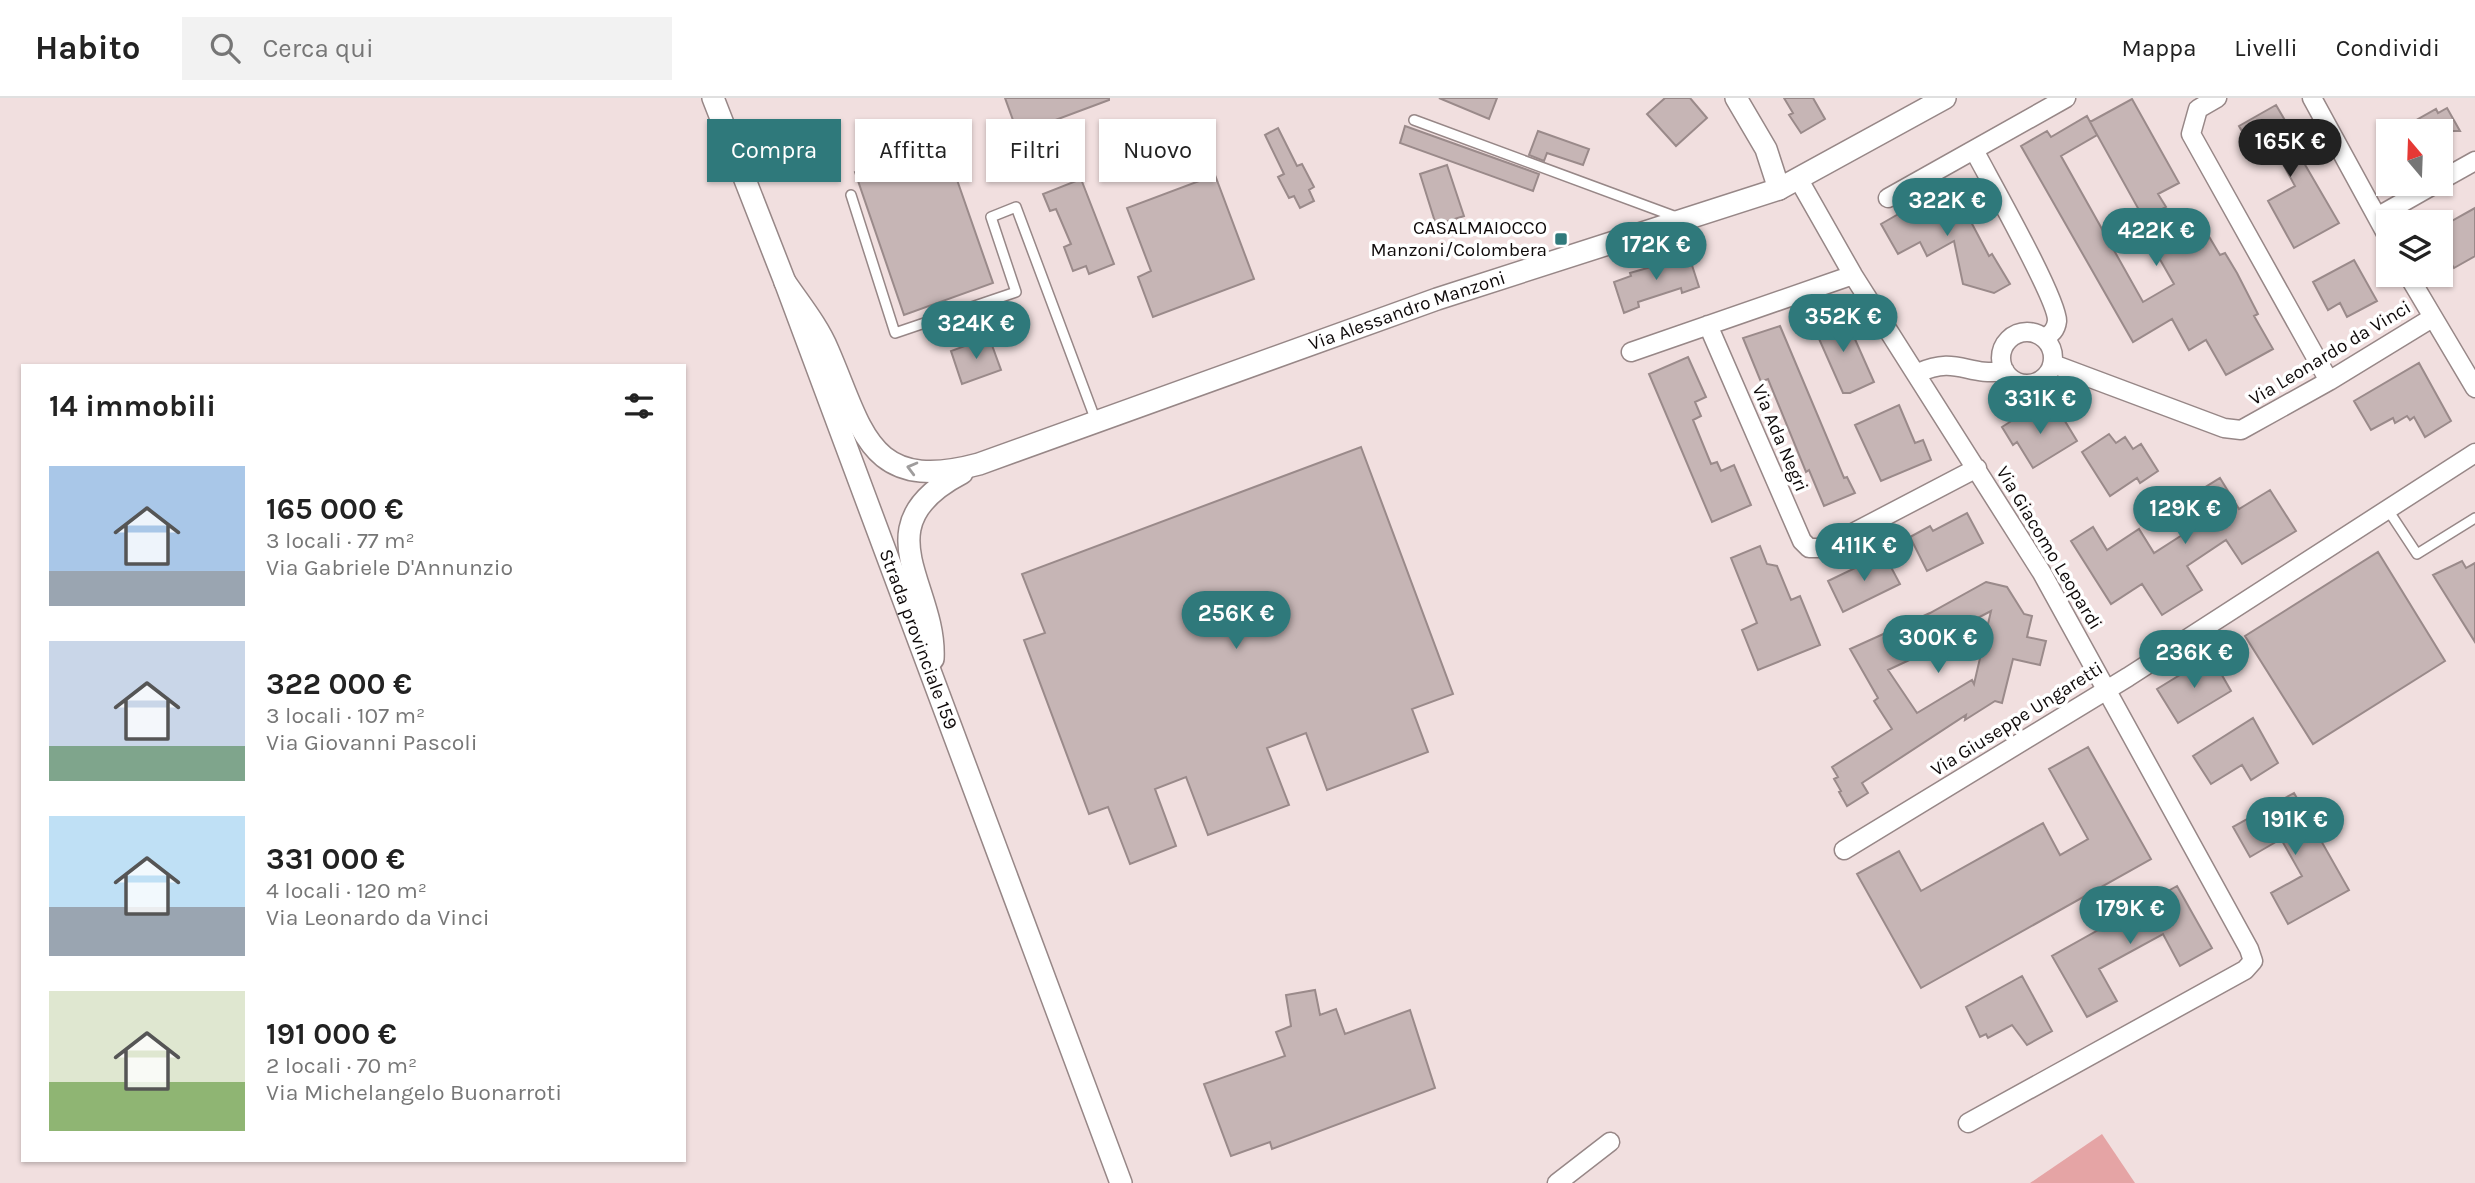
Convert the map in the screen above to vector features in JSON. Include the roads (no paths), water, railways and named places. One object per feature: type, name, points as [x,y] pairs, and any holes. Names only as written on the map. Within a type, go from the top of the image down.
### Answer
[{"type":"street","name":"Strada provinciale 159","points":[[713,98],[785,282],[1121,1183]]},
{"type":"street","points":[[1735,98],[1766,149],[1779,189]]},
{"type":"street","name":"Via Alessandro Manzoni","points":[[979,464],[1437,299],[1681,218],[1779,189],[1945,98]]},
{"type":"street","points":[[1888,198],[1974,150],[2038,105],[2066,98]]},
{"type":"street","points":[[2217,98],[2199,109],[2191,134],[2329,381]]},
{"type":"street","points":[[2312,98],[2376,215]]},
{"type":"street","points":[[1974,150],[2048,292],[2057,320],[2053,333],[2045,338]]},
{"type":"street","points":[[2454,173],[2475,161]]},
{"type":"street","name":"Via Giacomo Leopardi","points":[[1799,180],[1853,275],[1918,373],[2042,573],[2249,948],[2253,961],[2245,970],[1968,1123]]},
{"type":"street","points":[[2389,210],[2414,196]]},
{"type":"street","points":[[1631,352],[1853,275]]},
{"type":"street","points":[[785,282],[821,337],[854,418],[868,442],[889,459],[913,470],[943,472],[979,464]]},
{"type":"street","points":[[2415,287],[2475,388]]},
{"type":"street","name":"Via Leonardo da Vinci","points":[[2053,364],[2224,428],[2241,430],[2329,381],[2432,318]]},
{"type":"street","name":"Via Ada Negri","points":[[1708,325],[1802,541],[1810,548],[1824,548],[1977,468]]},
{"type":"street","points":[[2032,332],[2045,338],[2052,350],[2053,364],[2047,375],[2037,382],[2025,384],[2013,380],[2005,371],[2001,357],[2006,343],[2017,334],[2032,332]]},
{"type":"street","points":[[1918,373],[1944,363],[1987,374],[2005,371]]},
{"type":"street","name":"Via Giuseppe Ungaretti","points":[[1844,850],[2106,689],[2475,453]]},
{"type":"street","points":[[932,675],[932,634],[910,565],[910,527],[932,493],[979,464]]},
{"type":"street","points":[[1557,1183],[1610,1142]]},
{"type":"lane","points":[[1414,120],[1681,218]]},
{"type":"lane","points":[[850,195],[895,333],[1016,292],[991,217],[1016,207],[1096,421]]},
{"type":"lane","points":[[2388,510],[2417,554],[2475,518]]},
{"type":"place","name":"CASALMAIOCCO Manzoni/Colombera","points":[[1561,239]]}]
